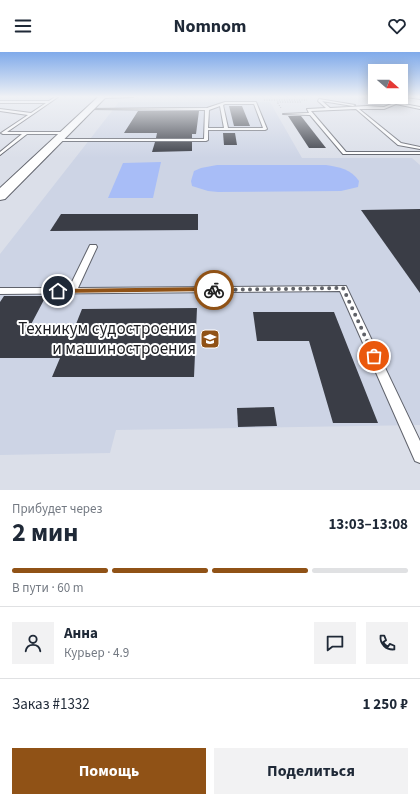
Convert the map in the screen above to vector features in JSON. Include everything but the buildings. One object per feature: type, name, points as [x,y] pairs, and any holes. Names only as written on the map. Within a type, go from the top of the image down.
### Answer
[{"type":"street","points":[[0,196],[81,117]]},
{"type":"lane","points":[[1,133],[25,117]]},
{"type":"lane","points":[[1,133],[26,133],[61,137],[206,140],[207,117]]},
{"type":"lane","points":[[224,117],[226,129]]},
{"type":"lane","points":[[206,129],[265,129],[261,117]]},
{"type":"lane","points":[[315,117],[345,153],[420,153]]},
{"type":"lane","points":[[367,117],[400,144],[420,148]]},
{"type":"lane","points":[[0,154],[26,133]]},
{"type":"lane","points":[[72,291],[93,247]]},
{"type":"lane","points":[[0,291],[343,288],[420,456]]},
{"type":"shaded area","name":"Техникум судостроения и машиностроения","points":[[107,117],[279,117],[302,158],[412,158],[420,165],[420,425],[116,430],[110,453],[0,455],[0,254]]},
{"type":"shaded area","points":[[161,162],[153,198],[108,198],[123,163]]},
{"type":"shaded area","points":[[217,165],[326,165],[348,171],[359,181],[358,187],[341,191],[218,192],[208,191],[192,186],[191,181],[194,171]]},
{"type":"way so far","points":[[214,290],[343,288],[374,356]]},
{"type":"place","name":"Техникум судостроения и машиностроения","points":[[210,339]]},
{"type":"route","points":[[58,291],[214,290]]}]
